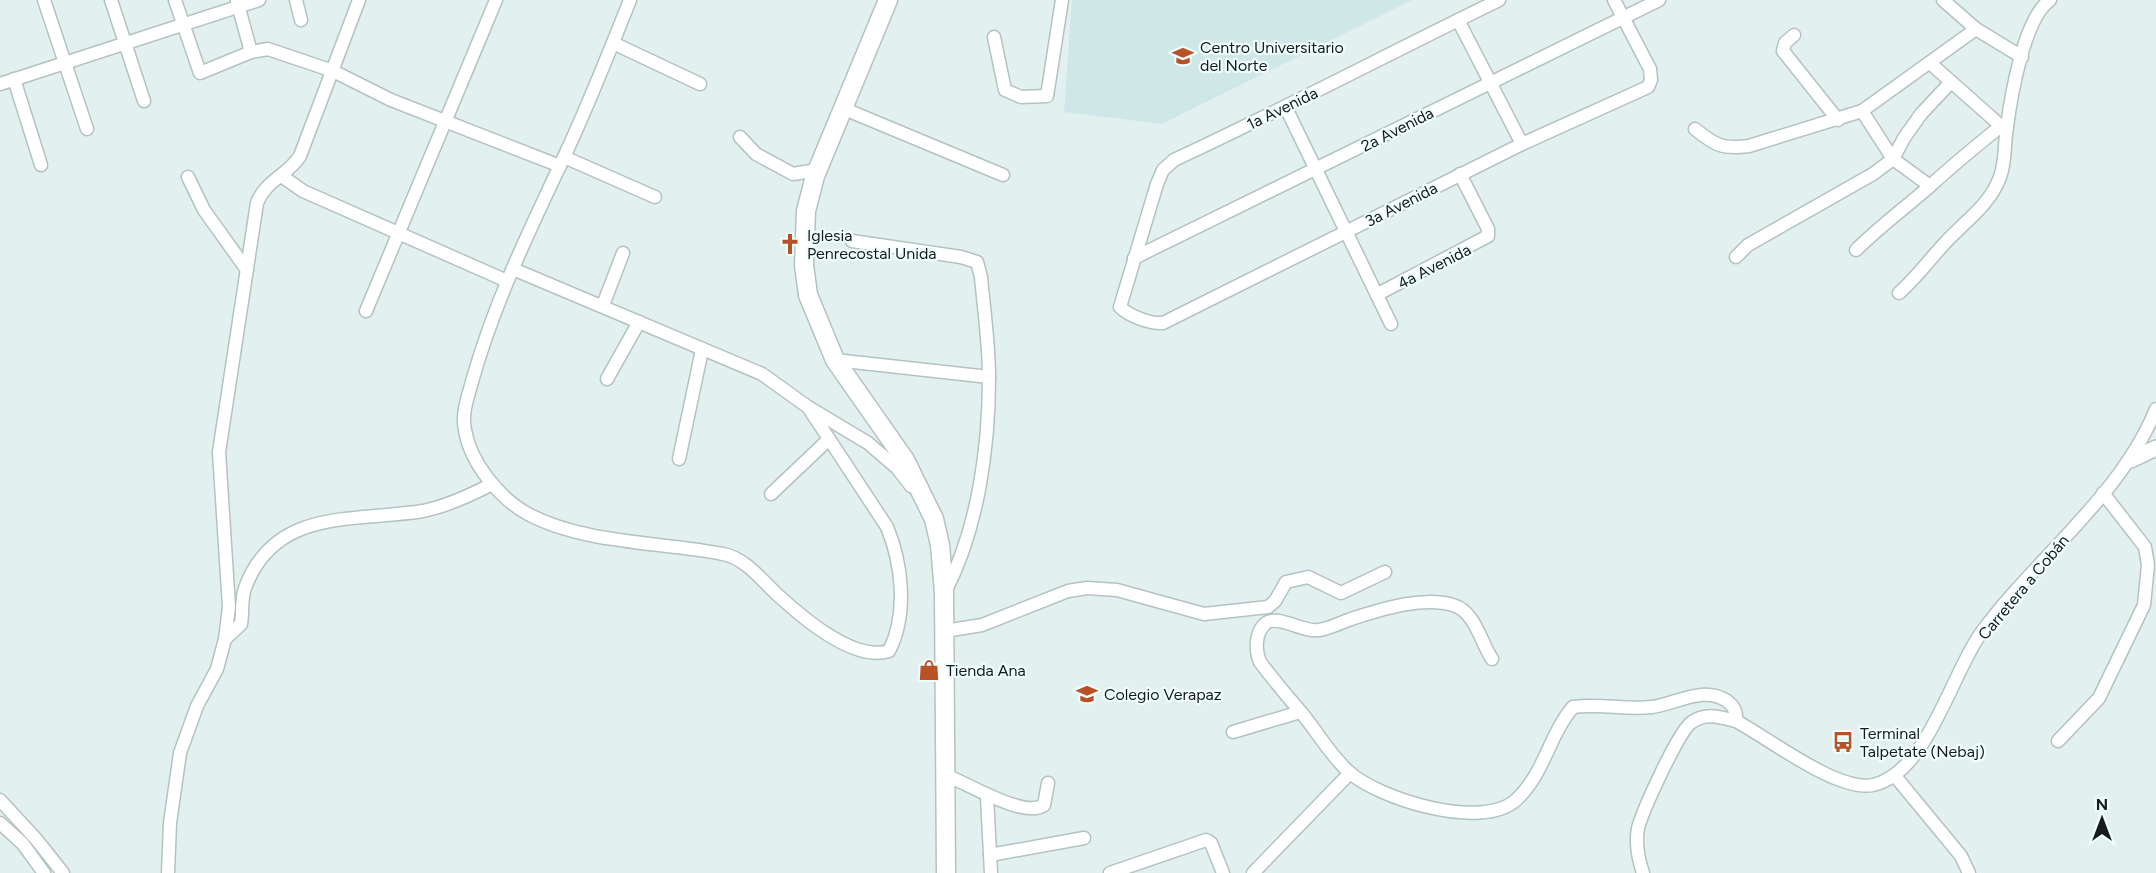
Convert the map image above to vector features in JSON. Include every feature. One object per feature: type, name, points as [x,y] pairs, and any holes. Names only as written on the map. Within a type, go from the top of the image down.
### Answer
[{"type":"highway","points":[[888,0],[817,170],[806,211],[804,265],[808,295],[835,360],[905,459],[934,519],[938,536],[945,631],[946,873]]},
{"type":"main road","points":[[2131,460],[2156,447]]},
{"type":"street","points":[[44,0],[87,129]]},
{"type":"street","points":[[111,0],[144,101]]},
{"type":"street","points":[[175,0],[200,73],[251,52],[268,49],[333,71],[391,100],[445,121],[655,197]]},
{"type":"street","points":[[0,84],[238,4],[259,0]]},
{"type":"street","points":[[296,0],[301,20]]},
{"type":"street","points":[[168,873],[170,823],[180,753],[197,706],[217,669],[225,639],[229,607],[219,452],[257,203],[261,192],[269,183],[283,177],[300,156],[360,0]]},
{"type":"street","points":[[366,311],[496,0]]},
{"type":"street","points":[[630,0],[562,162],[487,329],[466,403],[464,428],[470,450],[492,484],[528,513],[570,528],[651,545],[735,557],[805,619],[861,652],[879,654],[889,651],[899,626],[900,590],[894,545],[886,527],[808,407]]},
{"type":"street","points":[[994,37],[1005,90],[1021,97],[1047,96],[1062,0]]},
{"type":"street","name":"1a Avenida","points":[[1134,258],[1163,170],[1174,160],[1286,108],[1499,0]]},
{"type":"street","points":[[1614,0],[1623,17]]},
{"type":"street","name":"2a Avenida","points":[[1134,258],[1659,0]]},
{"type":"street","points":[[1943,0],[1976,29],[2022,57]]},
{"type":"street","points":[[1899,294],[1993,192],[2001,176],[2004,127],[2022,57],[2034,21],[2042,5],[2050,0]]},
{"type":"street","points":[[238,4],[251,52]]},
{"type":"street","name":"3a Avenida","points":[[1134,258],[1120,307],[1125,312],[1156,323],[1188,311],[1522,144],[1648,87],[1651,80],[1650,69],[1623,17]]},
{"type":"street","points":[[1458,20],[1522,144]]},
{"type":"street","points":[[1695,129],[1717,146],[1731,148],[1749,146],[1838,120],[1862,111],[1976,29]]},
{"type":"street","points":[[1794,35],[1785,43],[1783,51],[1838,120]]},
{"type":"street","points":[[613,43],[700,84]]},
{"type":"street","points":[[1930,63],[2004,127]]},
{"type":"street","points":[[14,79],[41,165]]},
{"type":"street","points":[[1736,257],[1748,245],[1873,174],[1893,159],[1921,114],[1951,82]]},
{"type":"street","points":[[842,108],[1003,175]]},
{"type":"street","points":[[1286,108],[1391,324]]},
{"type":"street","points":[[1862,111],[1893,159],[1930,186]]},
{"type":"street","points":[[1856,250],[1880,225],[1930,186],[1950,166],[2004,127]]},
{"type":"street","points":[[740,137],[756,154],[793,174],[817,170]]},
{"type":"street","name":"4a Avenida","points":[[1378,294],[1488,236],[1488,229],[1460,174]]},
{"type":"street","points":[[188,177],[204,210],[247,270]]},
{"type":"street","points":[[283,177],[303,191],[398,233],[510,275],[603,305],[702,350],[762,374],[808,407],[868,443],[897,468],[923,500]]},
{"type":"street","points":[[852,241],[962,257],[977,262],[981,277],[989,377],[983,465],[965,546],[944,593]]},
{"type":"street","points":[[603,305],[623,253]]},
{"type":"street","points":[[607,379],[639,322]]},
{"type":"street","points":[[679,459],[702,350]]},
{"type":"street","points":[[835,360],[989,377]]},
{"type":"street","name":"Carretera a Cobán","points":[[1895,776],[1911,759],[1929,730],[1981,634],[2131,460],[2156,409]]},
{"type":"street","points":[[771,494],[829,439]]},
{"type":"street","points":[[225,639],[241,624],[242,598],[254,569],[268,549],[281,538],[314,525],[372,514],[424,510],[473,494],[492,484]]},
{"type":"street","points":[[2058,741],[2099,698],[2144,605],[2148,565],[2145,548],[2103,493]]},
{"type":"street","points":[[945,631],[982,625],[1068,591],[1087,588],[1117,590],[1204,614],[1268,607],[1275,602],[1286,582],[1308,577],[1341,593],[1385,572]]},
{"type":"street","points":[[1492,659],[1468,614],[1454,605],[1410,604],[1380,610],[1318,631],[1274,620],[1266,622],[1258,636],[1256,653],[1287,698],[1350,773],[1399,798],[1448,812],[1483,812],[1514,802],[1537,776],[1574,707],[1652,707],[1706,694],[1720,697],[1731,705],[1737,715],[1736,721]]},
{"type":"street","points":[[1233,732],[1300,712]]},
{"type":"street","points":[[1643,873],[1638,858],[1639,827],[1681,732],[1693,721],[1708,716],[1736,721],[1845,784],[1871,785],[1895,776],[1961,856],[1969,873]]},
{"type":"street","points":[[1253,873],[1350,773]]},
{"type":"street","points":[[947,776],[964,781],[987,796],[1035,809],[1041,808],[1048,783]]},
{"type":"street","points":[[987,796],[991,873]]},
{"type":"street","points":[[0,800],[36,838],[63,873]]},
{"type":"street","points":[[0,823],[23,844],[44,873]]},
{"type":"street","points":[[990,855],[1084,838]]},
{"type":"street","points":[[1110,873],[1206,840],[1211,843],[1223,873]]},
{"type":"shaded area","name":"Centro Universitario del Norte","points":[[1072,0],[1412,0],[1162,124],[1064,112]]},
{"type":"place","name":"Centro Universitario del Norte","points":[[1183,56]]},
{"type":"place","name":"Iglesia Penrecostal Unida","points":[[790,244]]},
{"type":"place","name":"Tienda Ana","points":[[929,670]]},
{"type":"place","name":"Colegio Verapaz","points":[[1087,694]]},
{"type":"place","name":"Terminal Talpetate (Nebaj)","points":[[1843,742]]}]
